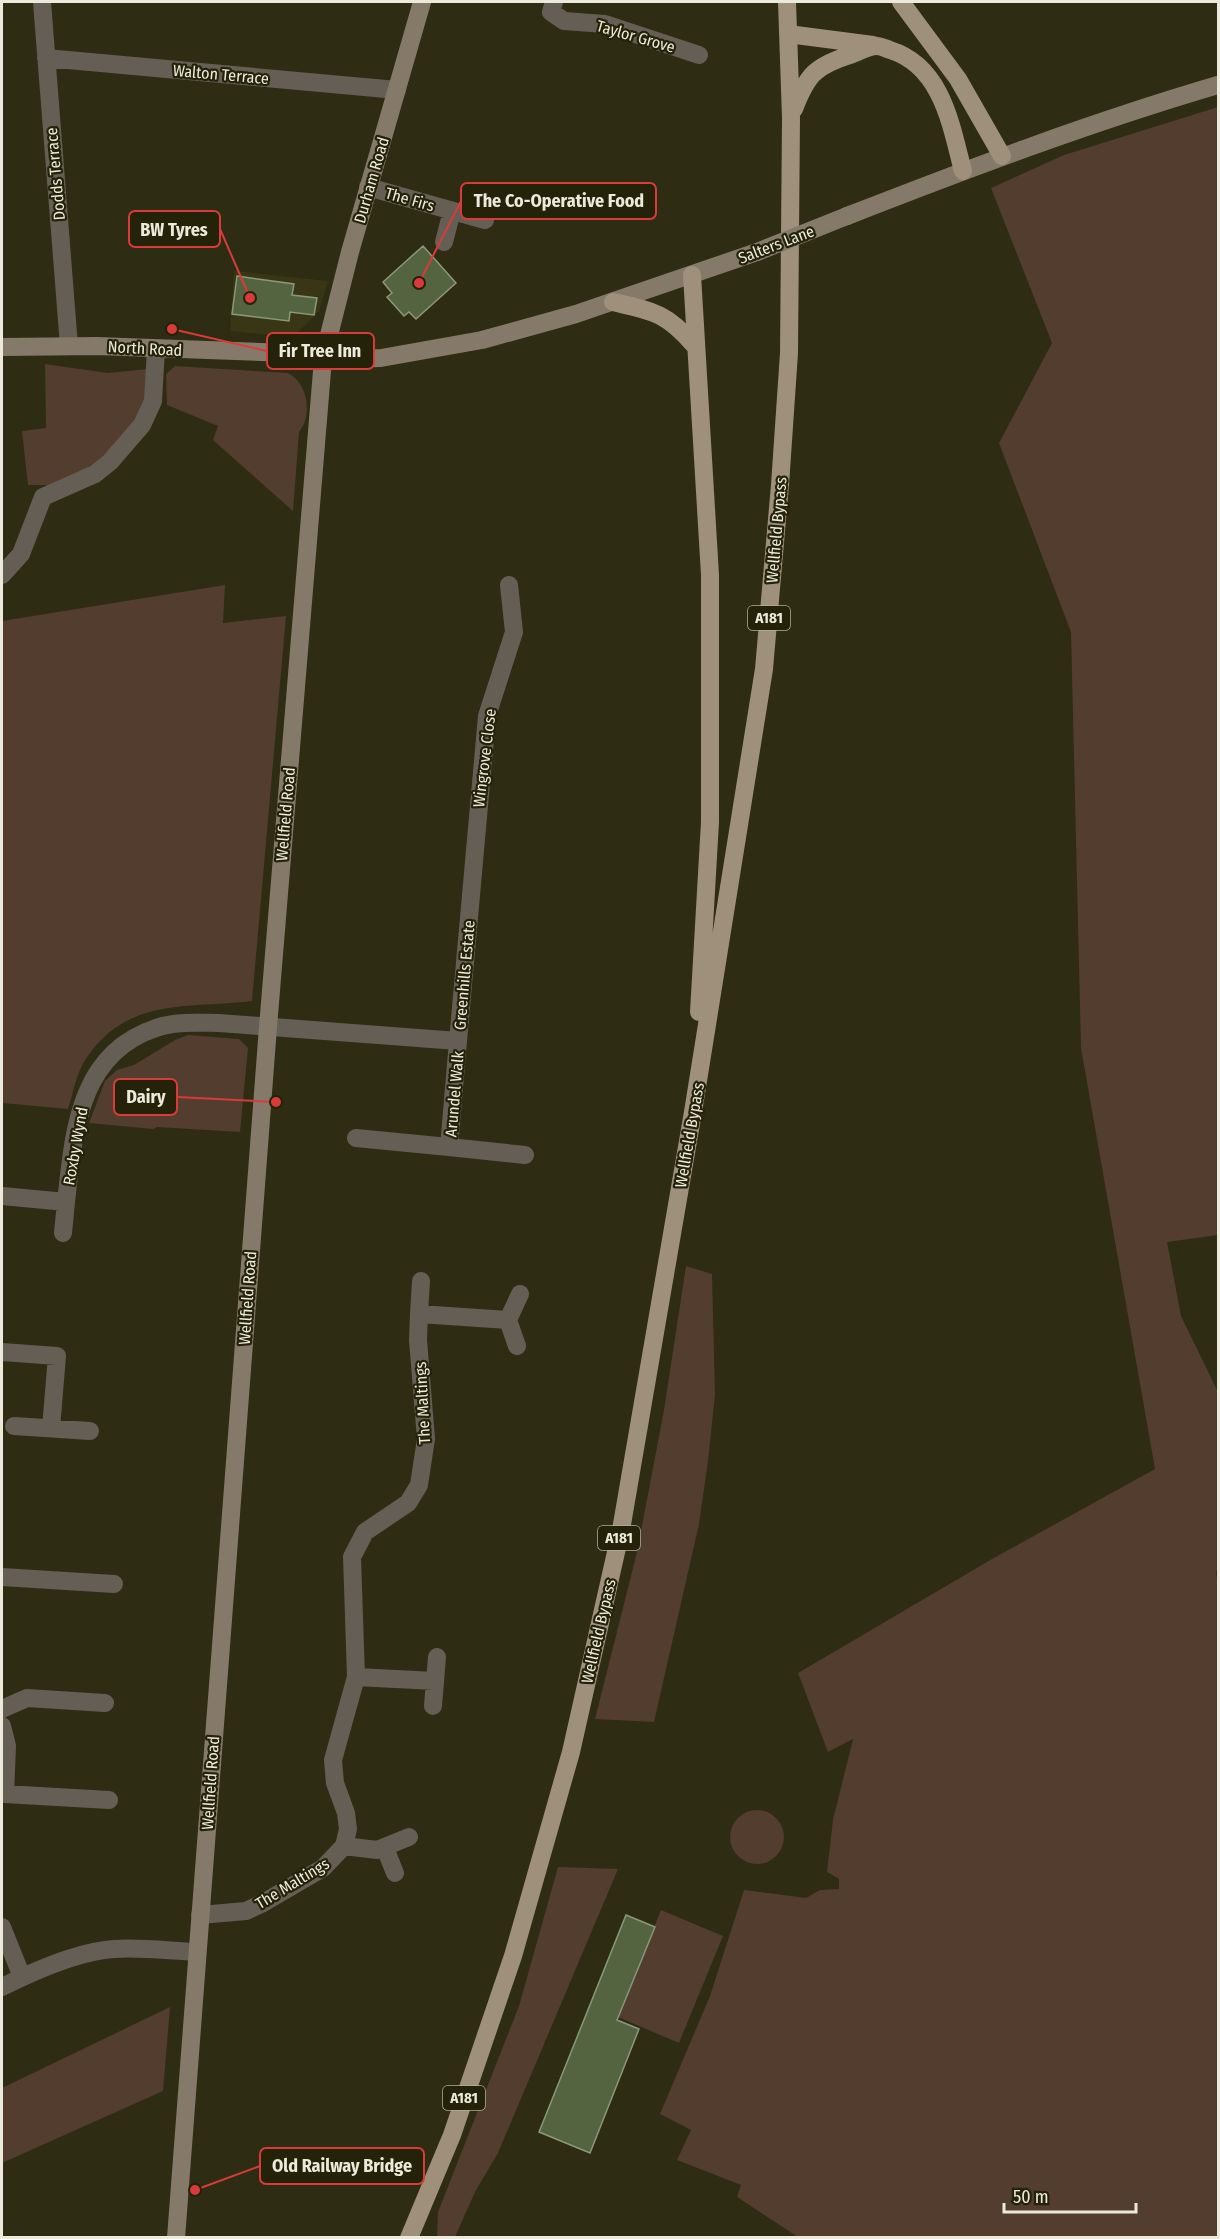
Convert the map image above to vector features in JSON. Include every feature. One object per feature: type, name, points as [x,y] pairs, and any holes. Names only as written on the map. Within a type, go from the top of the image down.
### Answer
[{"type":"main road","name":"Wellfield Bypass","points":[[409,2238],[452,2135],[513,1956],[571,1752],[621,1530],[693,1112],[764,669],[789,353],[791,117],[787,2]]},
{"type":"main road","points":[[901,2],[958,79],[1002,156]]},
{"type":"main road","points":[[788,34],[877,46],[902,54],[922,67],[936,88],[950,123],[963,171]]},
{"type":"main road","points":[[791,117],[805,82],[828,62],[877,46]]},
{"type":"main road","points":[[692,275],[694,345],[710,575],[710,822],[693,1112]]},
{"type":"main road","points":[[613,302],[655,311],[678,326],[694,345]]},
{"type":"street","name":"Dodds Terrace","points":[[42,2],[69,346]]},
{"type":"street","name":"Durham Road","points":[[324,359],[368,187],[422,2]]},
{"type":"street","name":"Taylor Grove","points":[[554,2],[551,12],[564,21],[605,24],[699,55]]},
{"type":"street","name":"Walton Terrace","points":[[46,58],[397,90]]},
{"type":"street","name":"Salters Lane","points":[[324,359],[381,358],[432,351],[482,340],[613,302],[757,252],[1002,156],[1128,112],[1218,85]]},
{"type":"street","name":"The Firs","points":[[368,187],[485,220]]},
{"type":"street","name":"The Firs","points":[[444,242],[452,211]]},
{"type":"street","name":"North Road","points":[[2,347],[69,346],[290,353],[324,359]]},
{"type":"street","points":[[2,575],[21,554],[43,497],[95,474],[110,462],[142,425],[153,401],[156,349]]},
{"type":"street","name":"Wellfield Road","points":[[176,2238],[268,1027],[324,359]]},
{"type":"street","name":"Wingrove Close","points":[[476,827],[487,716],[514,632],[509,585]]},
{"type":"street","name":"Greenhills Estate","points":[[268,1027],[458,1041],[476,827]]},
{"type":"street","name":"Roxby Wynd","points":[[2,1196],[66,1202],[73,1140],[82,1100],[94,1077],[120,1045],[157,1027],[189,1023],[268,1027]]},
{"type":"street","name":"Arundel Walk","points":[[449,1147],[458,1041]]},
{"type":"street","name":"Arundel Walk","points":[[356,1138],[525,1155]]},
{"type":"street","points":[[63,1233],[66,1202]]},
{"type":"street","name":"The Maltings","points":[[200,1916],[246,1911],[263,1903],[323,1868],[344,1846],[348,1829],[346,1813],[335,1783],[333,1760],[356,1677],[352,1557],[365,1532],[408,1503],[419,1485],[426,1439],[418,1340],[421,1281]]},
{"type":"street","points":[[517,1346],[508,1320],[519,1294]]},
{"type":"street","points":[[419,1314],[508,1320]]},
{"type":"street","points":[[2,1352],[57,1356],[51,1428]]},
{"type":"street","points":[[14,1426],[90,1431]]},
{"type":"street","points":[[2,1578],[114,1584]]},
{"type":"street","points":[[433,1706],[437,1657]]},
{"type":"street","points":[[356,1677],[435,1681]]},
{"type":"street","points":[[2,1709],[27,1698],[105,1703]]},
{"type":"street","points":[[2,1726],[7,1746],[5,1794],[110,1800]]},
{"type":"street","name":"The Maltings","points":[[344,1846],[364,1850],[385,1848],[409,1837]]},
{"type":"street","points":[[385,1848],[395,1873]]},
{"type":"street","points":[[2,1927],[9,1952],[22,1977]]},
{"type":"street","points":[[2,1987],[22,1977],[91,1953],[114,1949],[197,1952]]},
{"type":"shaded area","points":[[1218,107],[1218,1235],[1167,1242],[1181,1316],[1218,1392],[1218,1569],[1216,1571],[1218,1587],[1218,2237],[798,2237],[737,2197],[741,2185],[677,2160],[691,2130],[660,2114],[710,1996],[744,1890],[806,1898],[820,1890],[839,1889],[839,1879],[827,1872],[833,1820],[853,1739],[828,1752],[798,1673],[992,1559],[1155,1469],[1081,1048],[1071,632],[999,443],[1052,343],[991,188],[1064,155]]},
{"type":"shaded area","points":[[234,271],[328,281],[319,311],[297,333],[284,336],[230,331]]},
{"type":"shaded area","points":[[45,364],[108,373],[148,369],[147,398],[144,410],[130,434],[109,457],[97,466],[70,482],[28,485],[22,431],[46,428]]},
{"type":"shaded area","points":[[175,366],[288,373],[300,384],[307,408],[306,417],[299,432],[293,511],[213,440],[218,426],[167,405],[166,374]]},
{"type":"shaded area","points":[[225,585],[223,623],[286,616],[252,1001],[181,1006],[159,1010],[138,1016],[118,1026],[100,1041],[84,1062],[68,1109],[2,1103],[2,621]]},
{"type":"shaded area","points":[[188,1035],[239,1039],[248,1048],[240,1132],[157,1127],[153,1129],[89,1123],[105,1081],[117,1070],[134,1065],[175,1040]]},
{"type":"shaded area","points":[[686,1266],[712,1274],[715,1395],[699,1524],[654,1722],[595,1719],[637,1552],[664,1410]]},
{"type":"shaded area","points":[[757,1810],[767,1812],[776,1818],[782,1827],[784,1837],[782,1847],[776,1856],[767,1862],[757,1864],[747,1862],[738,1856],[732,1847],[730,1837],[732,1827],[738,1818],[747,1812]]},
{"type":"shaded area","points":[[558,1867],[618,1869],[498,2153],[475,2192],[455,2237],[437,2237],[438,2212],[519,2006]]},
{"type":"shaded area","points":[[661,1910],[723,1936],[679,2043],[618,2017]]},
{"type":"shaded area","points":[[170,2007],[163,2091],[2,2163],[2,2088]]},
{"type":"building","points":[[423,246],[456,283],[416,319],[409,312],[404,316],[387,297],[392,293],[383,282]]},
{"type":"building","points":[[237,276],[294,284],[292,295],[317,298],[314,315],[290,312],[289,321],[232,314]]},
{"type":"building","points":[[626,1915],[655,1927],[617,2020],[639,2029],[590,2153],[539,2132]]},
{"type":"place","name":"The Co-Operative Food","points":[[419,283]]},
{"type":"place","name":"BW Tyres","points":[[250,298]]},
{"type":"place","name":"Fir Tree Inn","points":[[172,329]]},
{"type":"place","name":"Dairy","points":[[276,1102]]},
{"type":"place","name":"Old Railway Bridge","points":[[195,2190]]}]
